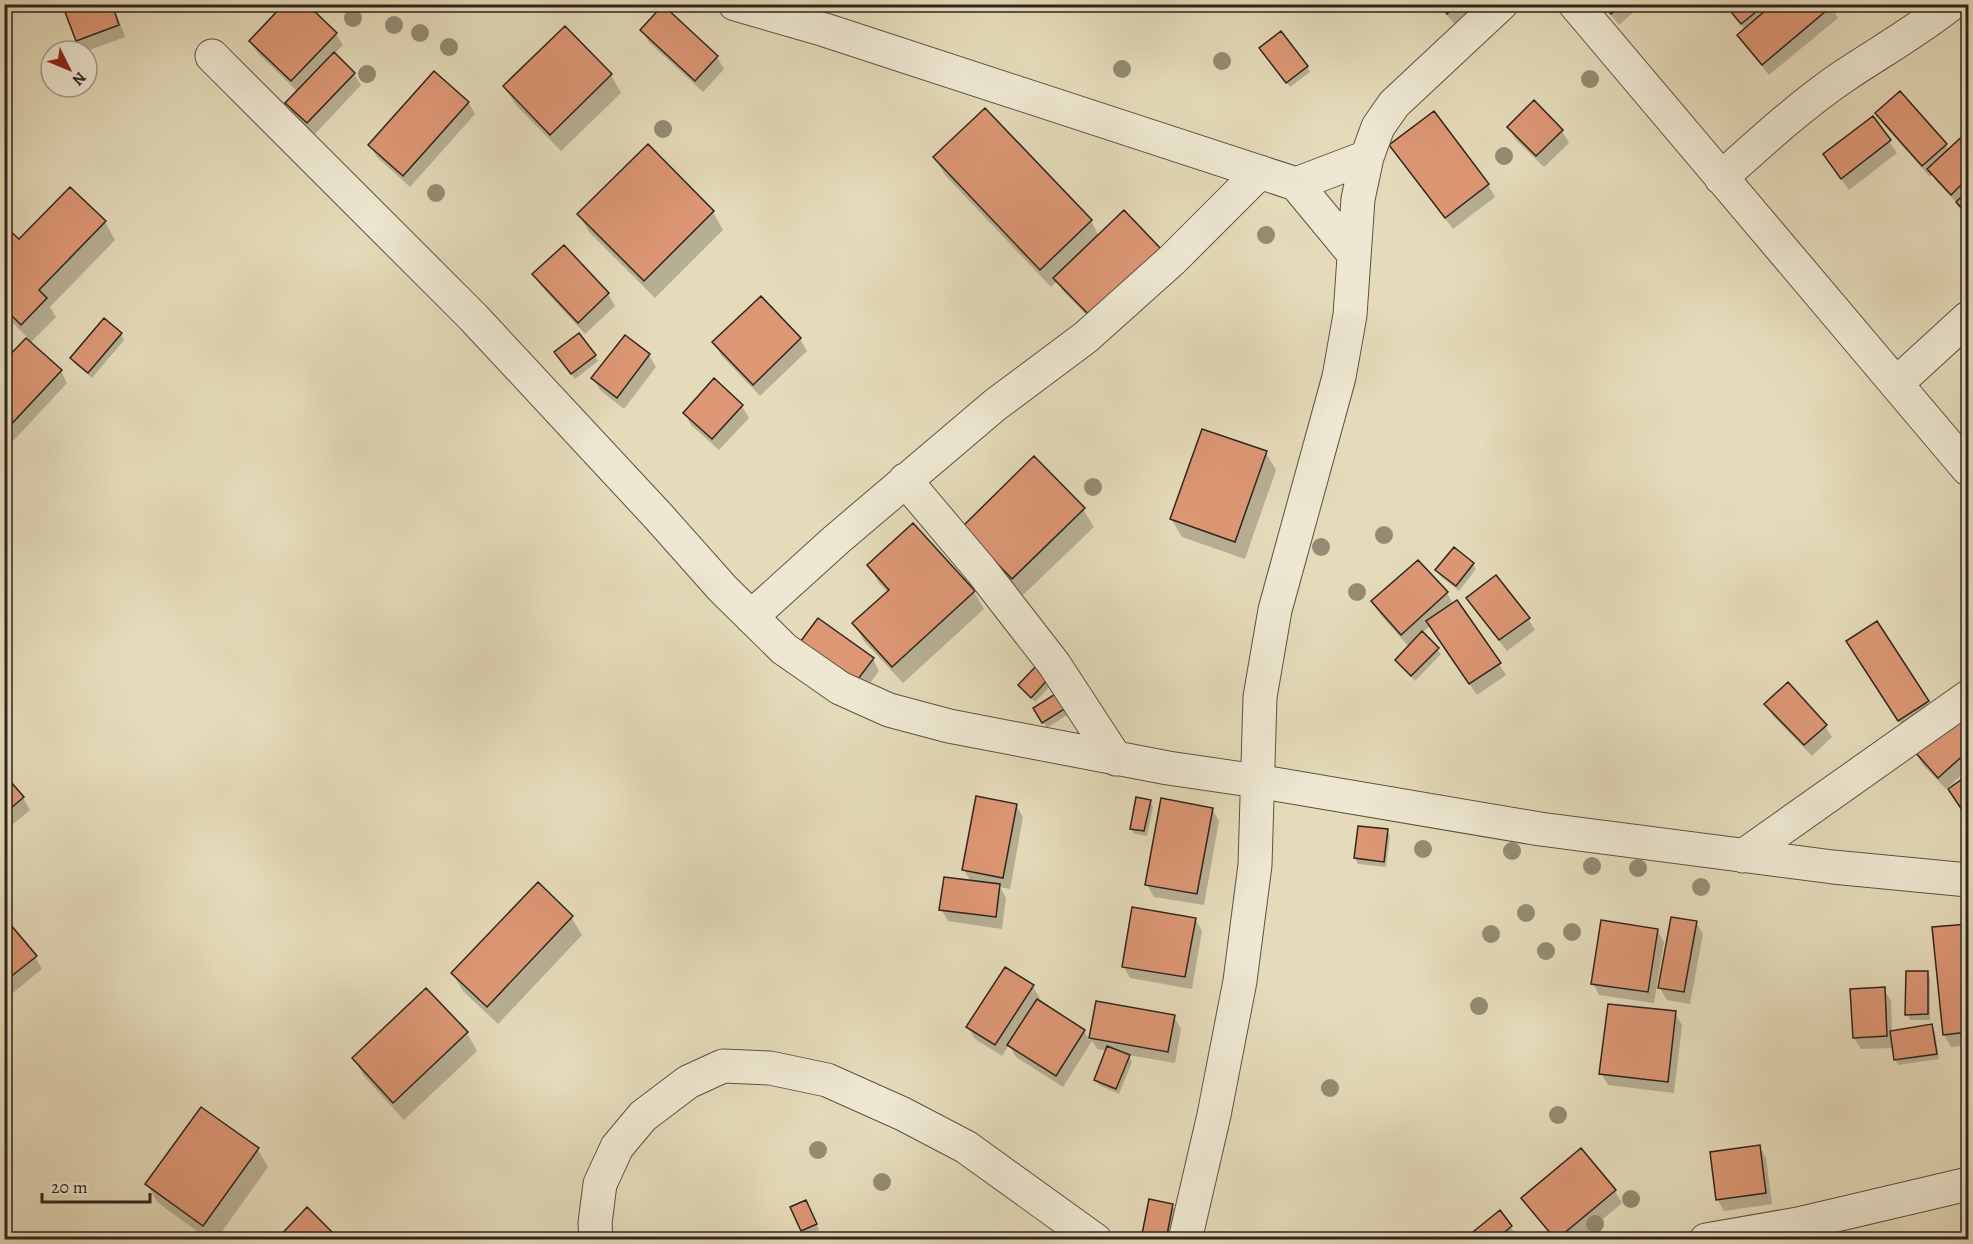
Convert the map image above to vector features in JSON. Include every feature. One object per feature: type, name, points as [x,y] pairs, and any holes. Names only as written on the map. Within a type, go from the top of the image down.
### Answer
[{"type":"street","points":[[735,4],[787,12],[1296,184],[1353,254]]},
{"type":"street","points":[[1185,1239],[1214,1115],[1240,981],[1254,864],[1260,697],[1275,610],[1339,377],[1350,315],[1358,200],[1367,157],[1378,128],[1394,104],[1501,4]]},
{"type":"street","points":[[1575,4],[1968,469]]},
{"type":"street","points":[[1721,178],[1786,119],[1844,77],[1927,24],[1951,4]]},
{"type":"street","points":[[212,56],[473,317],[660,517],[723,589],[784,649],[840,688],[888,710],[949,726],[1116,759],[1540,829],[1833,867],[1968,880]]},
{"type":"street","points":[[1296,184],[1367,157]]},
{"type":"street","points":[[752,617],[905,480],[995,405],[1086,337],[1172,260],[1260,172]]},
{"type":"street","points":[[1896,384],[1968,318]]},
{"type":"street","points":[[905,480],[981,570],[1054,664],[1116,759]]},
{"type":"street","points":[[1743,856],[1968,697]]},
{"type":"street","points":[[596,1239],[595,1223],[600,1184],[617,1147],[643,1116],[652,1109],[688,1082],[723,1066],[770,1068],[827,1080],[903,1114],[966,1148],[1095,1239]]},
{"type":"street","points":[[1706,1239],[1798,1224],[1968,1184]]},
{"type":"building","points":[[62,4],[112,4],[119,25],[81,39],[75,39]]},
{"type":"building","points":[[284,4],[307,4],[337,33],[291,81],[249,41]]},
{"type":"building","points":[[1439,4],[1458,4],[1447,14]]},
{"type":"building","points":[[1603,4],[1622,4],[1611,14]]},
{"type":"building","points":[[1730,4],[1766,4],[1741,24],[1727,7]]},
{"type":"building","points":[[1773,4],[1833,5],[1762,65],[1737,35]]},
{"type":"building","points":[[663,5],[718,56],[695,81],[640,30]]},
{"type":"building","points":[[565,26],[612,74],[550,135],[503,86]]},
{"type":"building","points":[[1281,31],[1308,66],[1286,83],[1259,48]]},
{"type":"building","points":[[334,52],[355,73],[307,123],[285,103]]},
{"type":"building","points":[[434,71],[469,102],[403,176],[368,145]]},
{"type":"building","points":[[1900,91],[1947,144],[1922,166],[1875,113]]},
{"type":"building","points":[[1534,100],[1563,130],[1536,156],[1507,127]]},
{"type":"building","points":[[985,108],[1092,220],[1040,270],[933,157]]},
{"type":"building","points":[[1434,111],[1489,184],[1445,218],[1389,145]]},
{"type":"building","points":[[1873,116],[1891,140],[1841,179],[1823,154]]},
{"type":"building","points":[[1968,131],[1968,178],[1951,195],[1927,169]]},
{"type":"building","points":[[648,144],[714,211],[644,281],[577,214]]},
{"type":"building","points":[[70,187],[106,221],[39,290],[47,298],[21,325],[4,308],[4,233],[8,229],[19,239]]},
{"type":"building","points":[[1968,190],[1968,216],[1956,202]]},
{"type":"building","points":[[1124,210],[1163,251],[1092,318],[1053,278]]},
{"type":"building","points":[[564,245],[609,293],[578,323],[532,274]]},
{"type":"building","points":[[761,296],[801,338],[753,385],[712,342]]},
{"type":"building","points":[[104,318],[122,333],[88,373],[70,358]]},
{"type":"building","points":[[579,333],[596,355],[571,374],[554,352]]},
{"type":"building","points":[[625,335],[650,354],[617,398],[591,378]]},
{"type":"building","points":[[26,338],[62,370],[4,432],[4,361]]},
{"type":"building","points":[[714,378],[743,405],[712,439],[683,413]]},
{"type":"building","points":[[1202,429],[1267,451],[1235,542],[1170,519]]},
{"type":"building","points":[[1034,456],[1085,508],[1012,579],[962,527]]},
{"type":"building","points":[[913,523],[975,591],[892,667],[852,623],[889,590],[867,565]]},
{"type":"building","points":[[1454,547],[1474,563],[1456,586],[1435,570]]},
{"type":"building","points":[[1418,560],[1448,592],[1401,635],[1371,601]]},
{"type":"building","points":[[1496,575],[1530,618],[1499,640],[1466,598]]},
{"type":"building","points":[[1457,600],[1501,663],[1469,684],[1426,621]]},
{"type":"building","points":[[818,618],[874,658],[852,687],[797,646]]},
{"type":"building","points":[[1877,621],[1929,701],[1898,721],[1846,641]]},
{"type":"building","points":[[1422,631],[1439,648],[1411,676],[1395,660]]},
{"type":"building","points":[[1038,664],[1051,676],[1031,698],[1018,685]]},
{"type":"building","points":[[1788,682],[1827,725],[1804,745],[1764,704]]},
{"type":"building","points":[[1065,688],[1074,703],[1042,723],[1033,708]]},
{"type":"building","points":[[1968,713],[1968,751],[1938,778],[1915,752]]},
{"type":"building","points":[[4,774],[24,797],[4,814]]},
{"type":"building","points":[[1968,775],[1968,819],[1948,789]]},
{"type":"building","points":[[976,796],[1017,804],[1003,878],[962,870]]},
{"type":"building","points":[[1136,797],[1151,800],[1144,831],[1130,829]]},
{"type":"building","points":[[1161,798],[1213,808],[1197,894],[1145,885]]},
{"type":"building","points":[[1358,826],[1388,829],[1384,862],[1354,858]]},
{"type":"building","points":[[944,877],[1000,884],[996,917],[939,910]]},
{"type":"building","points":[[538,882],[573,916],[487,1007],[451,973]]},
{"type":"building","points":[[1132,907],[1196,918],[1185,977],[1122,967]]},
{"type":"building","points":[[4,917],[37,956],[4,982]]},
{"type":"building","points":[[1671,917],[1697,921],[1684,992],[1658,988]]},
{"type":"building","points":[[1601,920],[1658,929],[1648,992],[1591,984]]},
{"type":"building","points":[[1968,924],[1968,1032],[1943,1035],[1932,927]]},
{"type":"building","points":[[1005,967],[1034,985],[995,1045],[966,1027]]},
{"type":"building","points":[[1906,971],[1928,971],[1928,1014],[1905,1015]]},
{"type":"building","points":[[1885,987],[1887,1036],[1853,1038],[1850,989]]},
{"type":"building","points":[[426,988],[468,1032],[393,1103],[352,1058]]},
{"type":"building","points":[[1037,999],[1085,1030],[1056,1076],[1007,1045]]},
{"type":"building","points":[[1096,1001],[1175,1015],[1168,1052],[1089,1038]]},
{"type":"building","points":[[1608,1004],[1676,1011],[1668,1082],[1599,1074]]},
{"type":"building","points":[[1932,1024],[1937,1054],[1894,1060],[1890,1031]]},
{"type":"building","points":[[1107,1046],[1130,1055],[1116,1089],[1094,1080]]},
{"type":"building","points":[[201,1107],[259,1148],[203,1226],[145,1184]]},
{"type":"building","points":[[1760,1145],[1766,1193],[1716,1200],[1710,1152]]},
{"type":"building","points":[[1581,1148],[1616,1190],[1556,1240],[1521,1198]]},
{"type":"building","points":[[1149,1199],[1173,1204],[1166,1240],[1141,1239]]},
{"type":"building","points":[[806,1200],[817,1224],[801,1231],[790,1207]]},
{"type":"building","points":[[307,1207],[340,1240],[276,1240]]},
{"type":"building","points":[[1500,1210],[1512,1226],[1495,1240],[1463,1240]]}]
